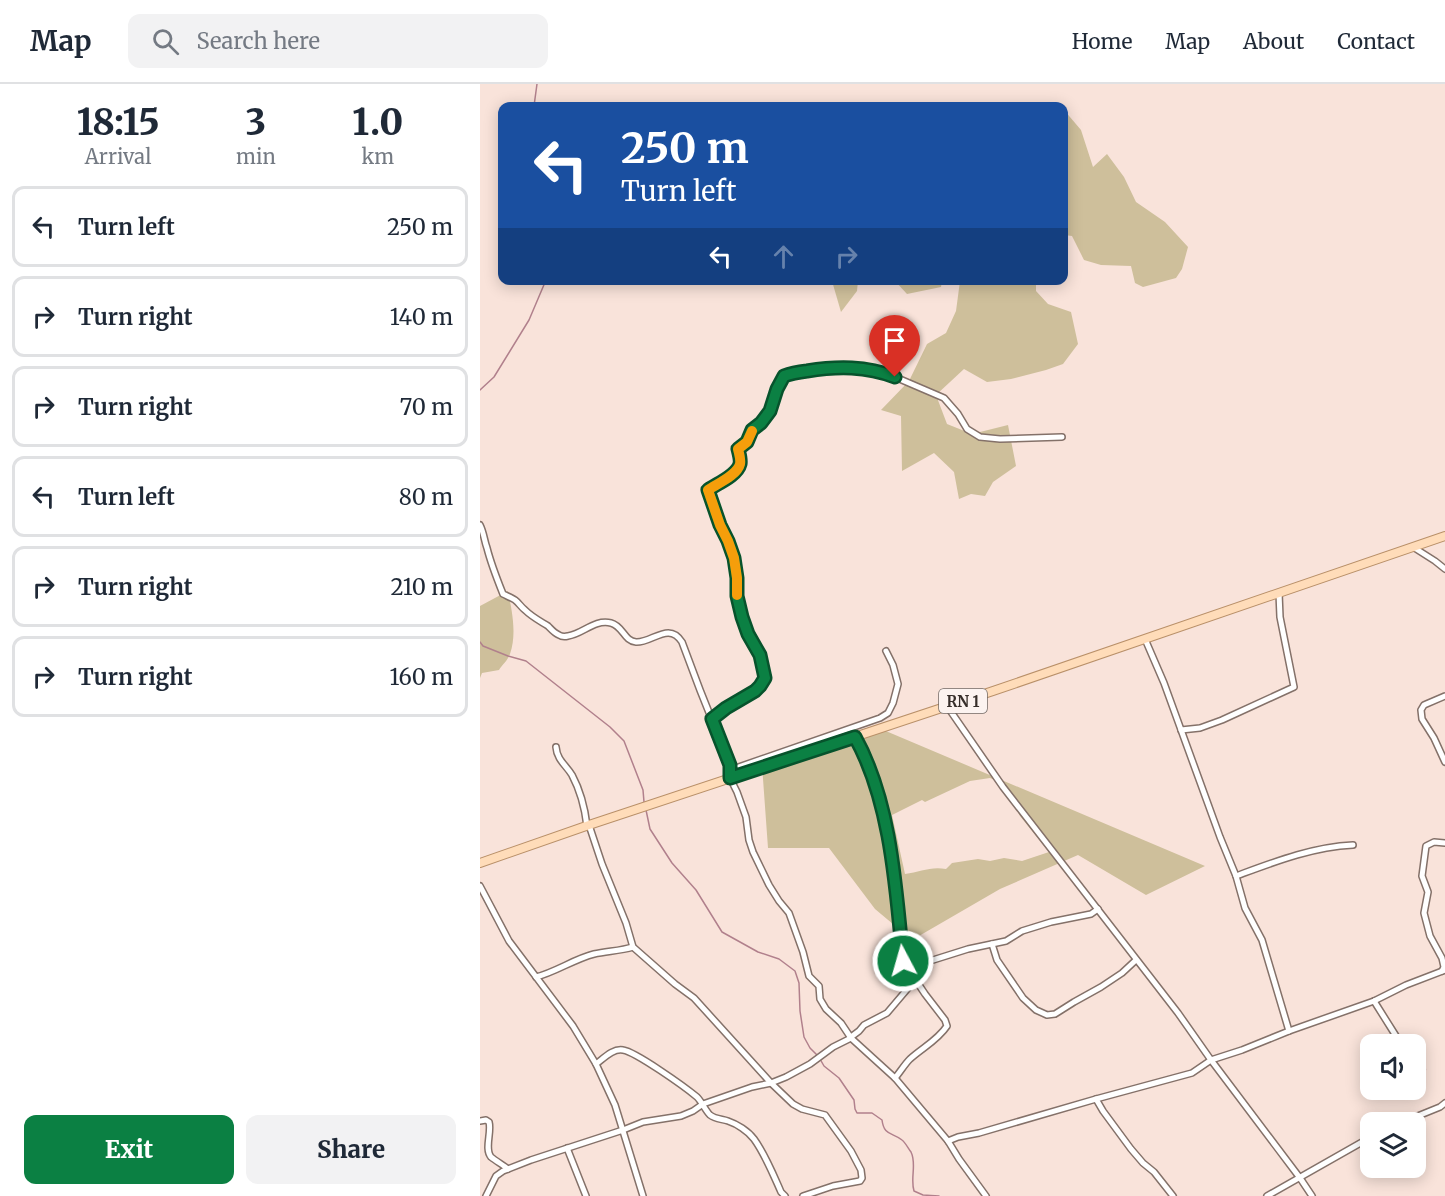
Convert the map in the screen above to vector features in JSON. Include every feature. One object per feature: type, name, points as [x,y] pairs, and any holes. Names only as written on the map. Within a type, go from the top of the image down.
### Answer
[{"type":"main road","name":"RN 1","points":[[480,863],[730,774],[855,737],[1445,536]]},
{"type":"street","points":[[712,719],[755,691],[765,678],[760,655],[748,634],[742,617],[731,550],[708,490],[729,477],[739,467],[738,449],[747,442],[752,430],[770,411],[784,376],[828,368],[859,368],[883,373],[944,398],[967,429],[980,437],[1000,440],[1062,437]]},
{"type":"street","points":[[480,525],[503,594],[518,602],[533,618],[557,634],[567,637],[590,626],[610,623],[622,629],[630,641],[636,642],[664,633],[680,638],[730,765],[730,774],[746,817],[753,852],[769,885],[789,913],[803,952],[808,976],[819,986],[820,999],[851,1037],[895,1078],[948,1141],[958,1159],[986,1196]]},
{"type":"street","points":[[1413,547],[1445,570]]},
{"type":"street","points":[[1181,730],[1200,728],[1222,720],[1294,687],[1280,617],[1279,593]]},
{"type":"street","points":[[1145,639],[1164,683],[1236,876],[1245,908],[1262,940],[1289,1031]]},
{"type":"street","points":[[730,774],[888,713],[898,684],[886,651]]},
{"type":"street","points":[[1445,696],[1424,705],[1421,710],[1422,719],[1445,762]]},
{"type":"street","points":[[947,706],[1003,787],[1178,1013],[1312,1196]]},
{"type":"street","points":[[855,737],[866,756],[883,813],[894,873],[903,961],[945,1020],[946,1026],[907,1062],[895,1078]]},
{"type":"street","points":[[556,747],[563,765],[572,774],[585,809],[588,825],[633,947],[694,998],[793,1104],[802,1109],[825,1115],[852,1151],[861,1170],[860,1181],[841,1184],[803,1196]]},
{"type":"street","points":[[948,1141],[1192,1073],[1211,1060],[1374,1001],[1406,985],[1443,971],[1442,958],[1430,936],[1424,913],[1428,892],[1422,876],[1426,846],[1434,842],[1445,843]]},
{"type":"street","points":[[1236,876],[1294,855],[1353,844]]},
{"type":"street","points":[[480,886],[509,941],[573,1026],[596,1065],[615,1105],[643,1196]]},
{"type":"street","points":[[908,968],[917,962],[933,960],[1006,940],[1042,925],[1091,914],[1098,909]]},
{"type":"street","points":[[992,944],[997,960],[1023,998],[1036,1010],[1047,1015],[1055,1014],[1101,987],[1136,960]]},
{"type":"street","points":[[536,977],[594,954],[633,947]]},
{"type":"street","points":[[486,1196],[496,1176],[508,1169],[623,1131],[643,1122],[681,1116],[703,1104],[786,1077],[851,1037],[864,1025],[887,1013],[915,980]]},
{"type":"street","points":[[1374,1001],[1395,1034]]},
{"type":"street","points":[[596,1065],[615,1051],[624,1050],[659,1070],[698,1098],[710,1115],[740,1127],[754,1140],[785,1196]]},
{"type":"street","points":[[1096,1098],[1131,1149],[1143,1163],[1155,1172],[1173,1196]]},
{"type":"street","points":[[1426,1113],[1445,1103]]},
{"type":"street","points":[[480,1121],[489,1122],[488,1151],[490,1156],[508,1169]]},
{"type":"street","points":[[1267,1196],[1360,1143]]},
{"type":"street","points":[[567,1148],[586,1196]]},
{"type":"shaded area","points":[[1068,115],[1081,130],[1093,167],[1107,154],[1124,177],[1136,202],[1165,222],[1188,247],[1182,269],[1176,278],[1143,287],[1135,283],[1131,266],[1101,265],[1084,260],[1072,236],[1068,236]]},
{"type":"shaded area","points":[[833,285],[858,285],[857,291],[841,312]]},
{"type":"shaded area","points":[[899,285],[941,285],[941,287],[907,294]]},
{"type":"shaded area","points":[[959,285],[1036,285],[1036,291],[1048,304],[1071,312],[1078,344],[1063,364],[1011,379],[987,382],[964,369],[936,395],[947,424],[972,434],[1008,425],[1016,466],[993,482],[985,496],[971,494],[959,499],[954,472],[934,453],[902,471],[901,416],[881,410],[909,381],[927,344],[946,333],[956,311]]},
{"type":"shaded area","points":[[508,591],[513,631],[510,654],[499,670],[482,673],[480,678],[480,606]]},
{"type":"shaded area","points":[[874,726],[1205,866],[1146,895],[1078,855],[1000,889],[912,940],[875,909],[829,848],[768,848],[762,765]],"holes":[[[990,778],[1002,783],[1020,816],[1049,852],[1022,861],[1004,858],[990,861],[978,859],[952,863],[946,869],[930,869],[905,874],[892,815],[970,781]]]},
{"type":"waterway","points":[[535,102],[537,84]]},
{"type":"waterway","points":[[480,390],[494,377],[529,320],[544,285]]},
{"type":"waterway","points":[[480,642],[483,646],[526,661],[610,727],[624,741],[643,790],[644,802]]},
{"type":"waterway","points":[[646,810],[650,829],[672,863],[696,890],[722,932],[758,952],[779,959],[795,971],[799,983],[804,1037],[817,1055]]},
{"type":"waterway","points":[[820,1059],[824,1066],[839,1078],[854,1100],[857,1113],[872,1113],[882,1120],[885,1129],[903,1141],[911,1152],[914,1166],[914,1191],[923,1195],[939,1196]]},
{"type":"slow traffic","points":[[737,595],[734,558],[708,490],[720,484],[739,467],[738,449],[745,445],[752,431]]},
{"type":"route","points":[[895,377],[859,368],[828,368],[784,376],[770,411],[760,425],[752,430],[745,445],[738,449],[739,467],[720,484],[708,490],[734,558],[737,596],[742,617],[748,634],[760,655],[765,678],[755,691],[712,719],[730,765],[730,778],[855,737],[866,756],[883,813],[898,904],[903,961]]}]
